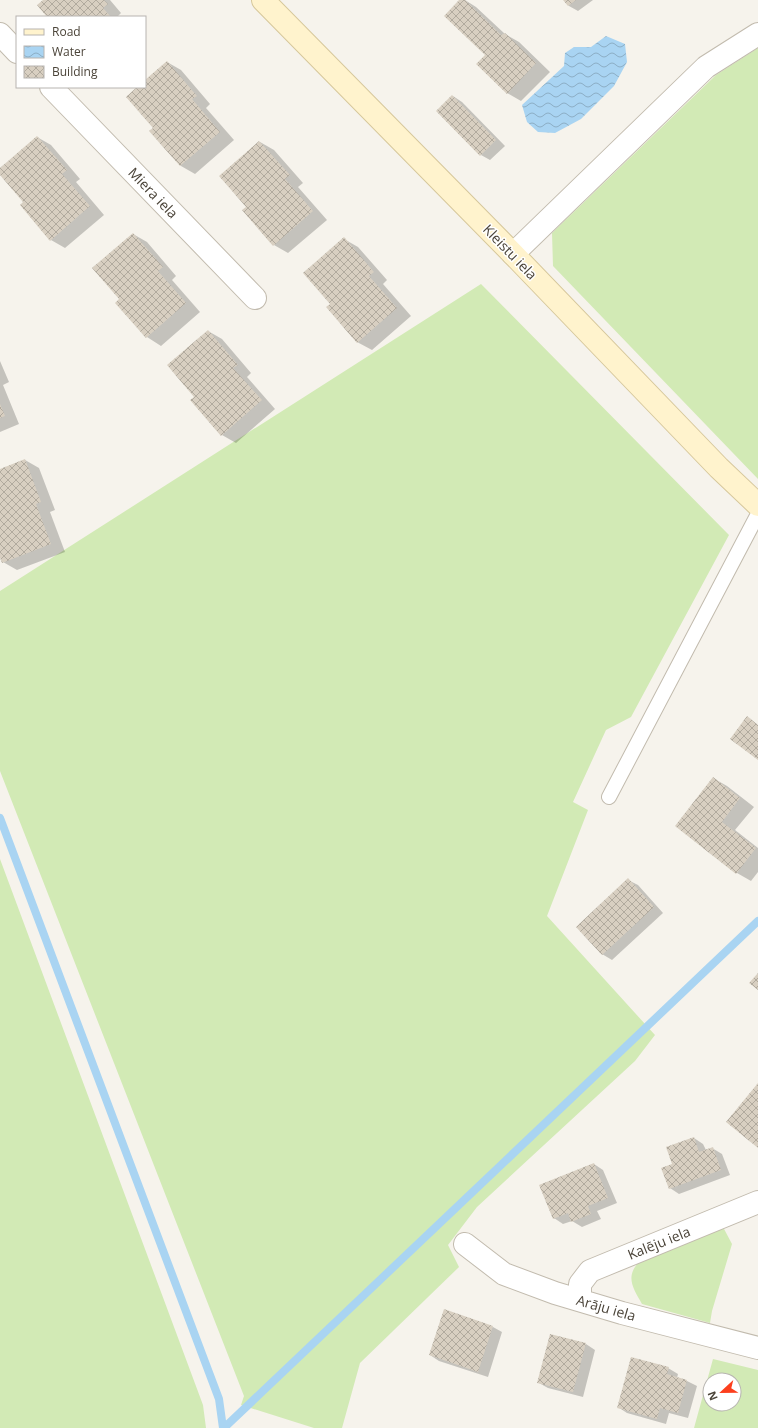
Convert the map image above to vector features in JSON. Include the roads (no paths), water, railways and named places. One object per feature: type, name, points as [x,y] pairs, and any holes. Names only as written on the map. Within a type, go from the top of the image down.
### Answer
[{"type":"street","name":"Kleistu iela","points":[[263,0],[513,254],[719,468],[758,505]]},
{"type":"street","points":[[0,34],[16,51]]},
{"type":"street","points":[[513,254],[706,67],[758,34]]},
{"type":"street","name":"Miera iela","points":[[52,88],[255,298]]},
{"type":"street","name":"Kalēju iela","points":[[580,1300],[580,1284],[590,1271],[758,1202]]},
{"type":"street","name":"Arāju iela","points":[[465,1244],[504,1274],[555,1293],[758,1348]]},
{"type":"lane","points":[[609,797],[758,514]]},
{"type":"water","points":[[606,36],[625,44],[627,62],[614,86],[581,119],[555,133],[538,132],[527,122],[522,105],[564,66],[565,53],[574,47],[591,47]]},
{"type":"waterway","points":[[0,818],[219,1399],[223,1428]]},
{"type":"waterway","points":[[224,1428],[758,921]]}]
